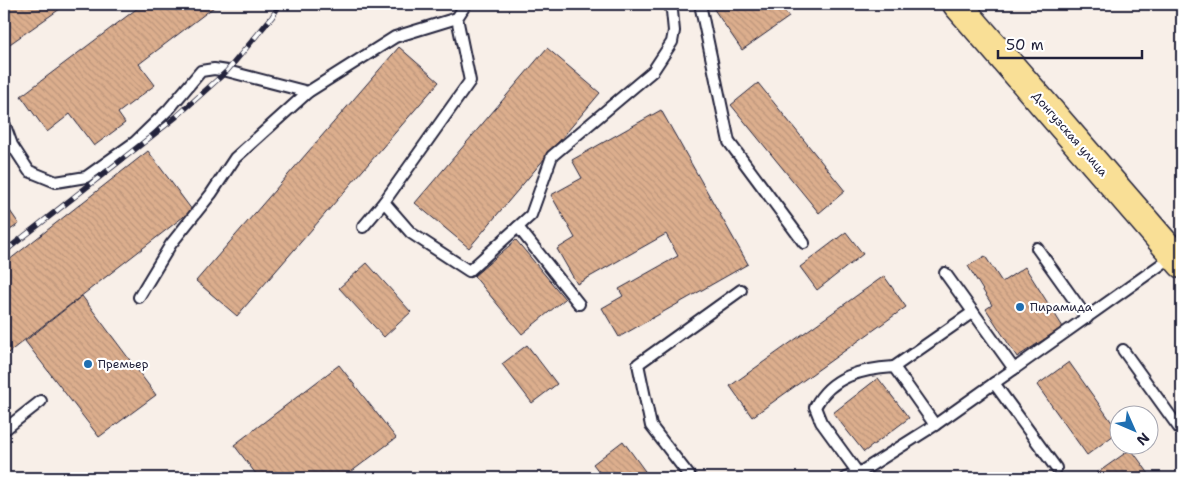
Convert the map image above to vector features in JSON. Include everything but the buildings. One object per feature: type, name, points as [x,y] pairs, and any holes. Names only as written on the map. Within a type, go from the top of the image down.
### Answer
[{"type":"highway","name":"Донгузская улица","points":[[958,4],[1178,259]]},
{"type":"lane","points":[[139,297],[171,244],[211,194],[235,158],[308,92],[396,37],[457,18],[466,4]]},
{"type":"lane","points":[[384,202],[412,233],[469,270],[531,215],[552,156],[653,71],[672,42],[674,31],[672,11],[669,4]]},
{"type":"lane","points":[[700,4],[729,142],[804,244]]},
{"type":"lane","points":[[363,226],[384,202],[470,82],[457,18]]},
{"type":"lane","points":[[4,123],[12,145],[29,171],[56,182],[86,177],[134,142],[169,109],[201,71],[214,69],[227,71],[308,92]]},
{"type":"lane","points":[[518,227],[579,304]]},
{"type":"lane","points":[[1037,248],[1086,318]]},
{"type":"lane","points":[[845,478],[860,476],[1086,318],[1178,259]]},
{"type":"lane","points":[[945,273],[1014,369]]},
{"type":"lane","points":[[692,478],[651,426],[638,364],[741,290]]},
{"type":"lane","points":[[860,476],[821,422],[815,407],[820,398],[829,388],[843,379],[870,369],[894,367],[973,312]]},
{"type":"lane","points":[[1122,350],[1182,432]]},
{"type":"lane","points":[[894,367],[935,425]]},
{"type":"lane","points":[[994,383],[1056,468]]},
{"type":"lane","points":[[4,430],[41,401]]},
{"type":"railway","points":[[4,252],[176,117],[227,71],[272,17],[280,4]]},
{"type":"place","name":"Пирамида","points":[[1020,307]]},
{"type":"place","name":"Премьер","points":[[88,364]]}]
